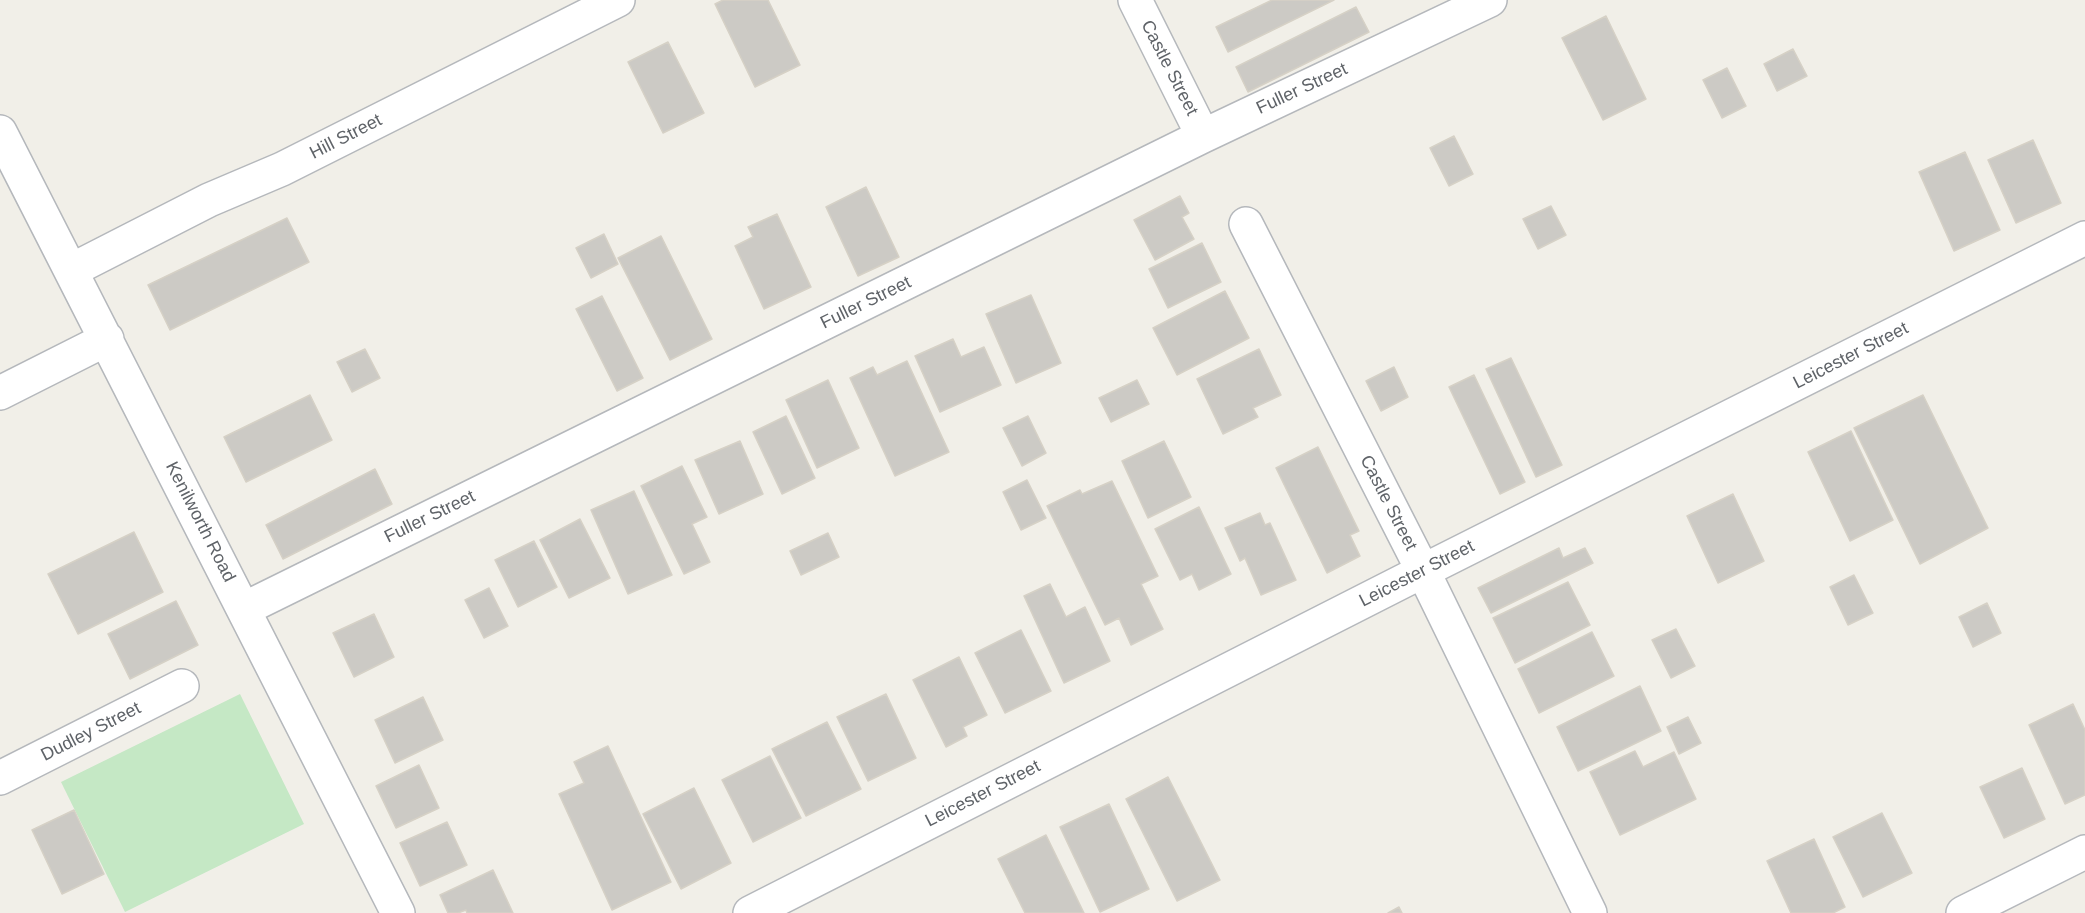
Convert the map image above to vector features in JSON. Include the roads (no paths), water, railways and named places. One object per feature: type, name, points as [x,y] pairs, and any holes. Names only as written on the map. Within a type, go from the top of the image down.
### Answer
[{"type":"street","name":"Hill Street","points":[[72,270],[209,200],[282,169],[618,0]]},
{"type":"street","name":"Castle Street","points":[[1135,0],[1203,136]]},
{"type":"street","name":"Fuller Street","points":[[244,609],[1203,136],[1490,0]]},
{"type":"street","name":"Kenilworth Road","points":[[0,132],[398,913]]},
{"type":"street","name":"Castle Street","points":[[1246,224],[1424,571],[1590,913]]},
{"type":"street","name":"Leicester Street","points":[[750,913],[2085,238]]},
{"type":"street","points":[[0,393],[107,339]]},
{"type":"street","name":"Dudley Street","points":[[0,778],[182,686]]},
{"type":"street","points":[[1963,913],[2085,852]]}]
